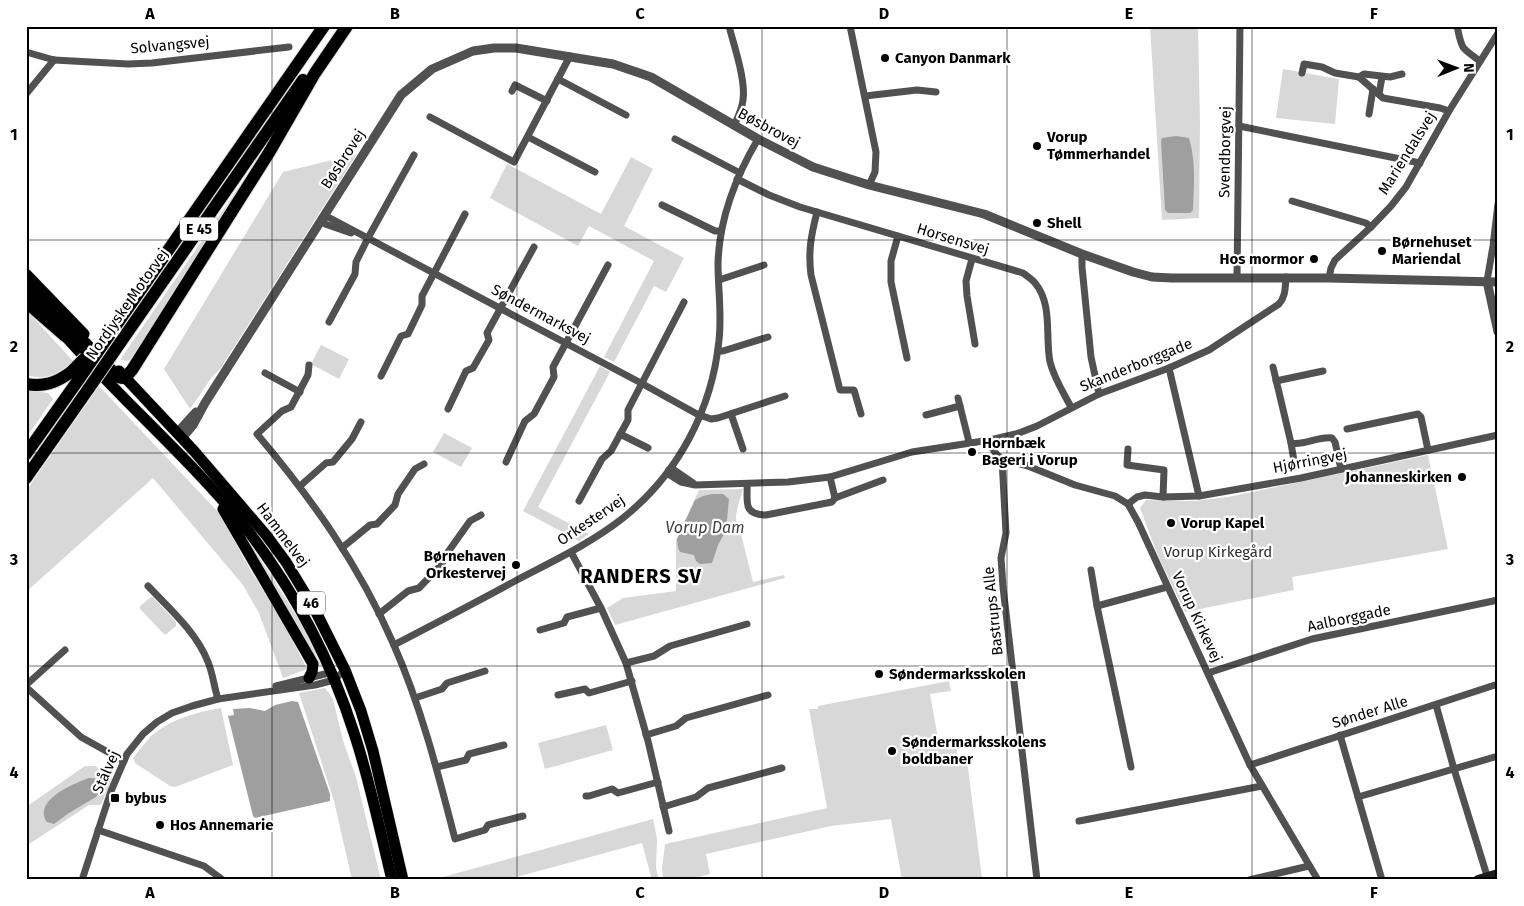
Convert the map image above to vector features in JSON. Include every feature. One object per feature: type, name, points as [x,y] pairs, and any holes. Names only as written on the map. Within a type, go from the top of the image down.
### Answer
[{"type":"highway","name":"E 45","points":[[75,376],[89,354],[108,332],[202,202],[324,26]]},
{"type":"highway","name":"Nordjyske Motorvej","points":[[26,478],[340,26]]},
{"type":"highway","points":[[26,290],[76,334],[117,376],[125,378],[132,370],[254,178],[319,67],[347,26]]},
{"type":"highway","points":[[26,302],[65,336]]},
{"type":"highway","points":[[26,384],[47,385],[75,376]]},
{"type":"highway","points":[[26,454],[75,376]]},
{"type":"main road","name":"Hammelvej","points":[[26,274],[125,378],[242,506],[282,556],[315,610],[345,670],[367,730],[403,880]]},
{"type":"main road","name":"Hammelvej","points":[[26,290],[65,336],[210,488],[241,523],[275,570],[310,628],[354,731],[366,771],[392,880]]},
{"type":"main road","points":[[107,379],[165,431],[178,436],[176,448],[178,453]]},
{"type":"main road","points":[[210,488],[313,664],[309,678]]},
{"type":"main road","points":[[1484,879],[1498,874]]},
{"type":"street","points":[[729,26],[744,86],[742,108],[734,126]]},
{"type":"street","points":[[850,26],[876,152],[876,172],[869,185]]},
{"type":"street","name":"Svendborgvej","points":[[1237,277],[1240,26]]},
{"type":"street","points":[[1457,26],[1460,44],[1466,51],[1480,60]]},
{"type":"street","name":"Mariendalsvej","points":[[1329,278],[1335,260],[1371,227],[1406,187],[1448,111],[1498,33]]},
{"type":"street","name":"Solvangsvej","points":[[26,52],[54,60],[128,64],[152,63],[288,47]]},
{"type":"street","name":"Bøsbrovej","points":[[178,436],[193,425],[205,403],[401,95],[432,69],[473,51],[494,48],[516,48],[570,56],[613,64],[651,77],[734,126],[813,167],[869,185],[984,214],[1082,254],[1152,277],[1187,279],[1286,277],[1498,282]]},
{"type":"street","points":[[430,117],[514,162],[570,56]]},
{"type":"street","points":[[26,94],[54,60]]},
{"type":"street","points":[[1302,73],[1304,64],[1322,67],[1335,73],[1359,77],[1383,98],[1448,111]]},
{"type":"street","points":[[1359,77],[1364,74],[1382,77],[1402,74]]},
{"type":"street","points":[[1369,114],[1382,77]]},
{"type":"street","points":[[558,79],[626,115]]},
{"type":"street","points":[[512,91],[515,85],[547,101]]},
{"type":"street","points":[[865,96],[917,90],[936,92]]},
{"type":"street","points":[[1239,126],[1420,163]]},
{"type":"street","points":[[528,136],[595,172]]},
{"type":"street","name":"Horsensvej","points":[[674,139],[769,195],[817,212],[1023,274],[1035,282],[1042,294],[1045,305],[1050,360],[1055,377],[1072,407]]},
{"type":"street","name":"Orkestervej","points":[[394,645],[571,552],[614,525],[633,510],[670,470],[689,439],[700,415],[714,374],[720,319],[718,264],[721,232],[727,204],[758,139]]},
{"type":"street","points":[[329,322],[355,274],[356,262],[368,238],[414,156]]},
{"type":"street","points":[[1292,201],[1366,223],[1371,227]]},
{"type":"street","points":[[662,205],[715,231],[721,232]]},
{"type":"street","points":[[1497,208],[1496,246],[1487,281],[1498,332]]},
{"type":"street","points":[[817,212],[811,237],[809,257],[811,275],[840,390],[854,390],[860,414]]},
{"type":"street","points":[[381,376],[402,336],[408,334],[422,305],[422,296],[465,214]]},
{"type":"street","name":"Søndermarksvej","points":[[322,218],[325,224],[368,238],[700,415]]},
{"type":"street","points":[[898,236],[891,261],[891,282],[906,358]]},
{"type":"street","points":[[448,409],[466,371],[473,368],[489,340],[487,333],[534,247]]},
{"type":"street","points":[[1082,254],[1082,275],[1089,341],[1099,394]]},
{"type":"street","points":[[972,259],[966,281],[966,296],[974,344]]},
{"type":"street","points":[[506,462],[525,421],[534,414],[554,377],[553,368],[608,265]]},
{"type":"street","points":[[719,280],[764,265]]},
{"type":"street","name":"Skanderborggade","points":[[670,470],[674,470],[695,485],[788,482],[830,476],[912,452],[990,440],[1019,433],[1037,426],[1099,394],[1169,368],[1209,350],[1279,304],[1285,293],[1286,277]]},
{"type":"street","points":[[579,501],[602,460],[611,451],[628,420],[628,410],[684,302]]},
{"type":"street","points":[[718,351],[768,336]]},
{"type":"street","points":[[309,365],[308,375],[290,407],[282,410],[257,434],[300,486],[343,547],[379,614],[394,645],[415,698],[455,839],[485,830],[488,825],[523,816]]},
{"type":"street","points":[[1273,367],[1295,467]]},
{"type":"street","points":[[1169,368],[1199,496]]},
{"type":"street","points":[[1276,381],[1323,371]]},
{"type":"street","points":[[265,373],[300,392]]},
{"type":"street","points":[[700,415],[711,419],[718,418],[785,396]]},
{"type":"street","points":[[958,398],[969,442]]},
{"type":"street","points":[[926,415],[960,406]]},
{"type":"street","points":[[731,414],[743,449]]},
{"type":"street","points":[[1347,429],[1418,414],[1421,417],[1428,450]]},
{"type":"street","points":[[300,486],[326,463],[333,462],[352,439],[360,422]]},
{"type":"street","points":[[620,434],[648,448]]},
{"type":"street","name":"Hjørringvej","points":[[1128,504],[1137,497],[1145,495],[1163,497],[1199,496],[1300,478],[1498,435]]},
{"type":"street","points":[[1290,443],[1296,444],[1327,437],[1332,438],[1335,442],[1341,469]]},
{"type":"street","points":[[990,440],[996,455],[1002,459],[1028,466],[1075,485],[1115,496],[1128,504]]},
{"type":"street","points":[[1128,449],[1127,465],[1164,470],[1163,497]]},
{"type":"street","name":"Bastrups Alle","points":[[1002,459],[1006,533],[1001,558],[1003,587],[1037,880]]},
{"type":"street","points":[[343,547],[370,525],[377,524],[395,505],[398,494],[415,469],[424,464]]},
{"type":"street","points":[[830,476],[835,498]]},
{"type":"street","points":[[747,484],[746,503],[749,510],[756,515],[766,516],[832,502],[835,498],[883,480]]},
{"type":"street","name":"Vorup Kirkevej","points":[[1128,504],[1168,586],[1250,765],[1318,880]]},
{"type":"street","points":[[379,614],[408,591],[418,588],[442,564],[448,552],[470,521],[481,515]]},
{"type":"street","points":[[571,552],[601,608],[626,663],[646,735],[669,831]]},
{"type":"street","points":[[1091,570],[1096,606],[1131,767]]},
{"type":"street","points":[[148,586],[195,637],[209,663],[218,699]]},
{"type":"street","points":[[1096,606],[1168,586]]},
{"type":"street","name":"Aalborggade","points":[[1208,673],[1312,639],[1498,600]]},
{"type":"street","points":[[540,630],[564,622],[567,617],[601,608]]},
{"type":"street","points":[[626,663],[654,656],[670,646],[747,624]]},
{"type":"street","points":[[65,650],[26,686],[81,737],[124,761]]},
{"type":"street","name":"Stålvej","points":[[82,880],[111,791],[127,754],[142,734],[157,722],[172,713],[192,706],[252,693],[303,687],[345,670]]},
{"type":"street","points":[[415,698],[442,689],[447,683],[485,671]]},
{"type":"street","name":"Stålvej","points":[[252,693],[309,678],[332,676]]},
{"type":"street","points":[[558,695],[585,689],[589,693],[632,681]]},
{"type":"street","name":"Sønder Alle","points":[[1250,765],[1436,706],[1498,684]]},
{"type":"street","points":[[646,735],[676,726],[686,718],[768,695]]},
{"type":"street","points":[[1436,706],[1484,879]]},
{"type":"street","points":[[1340,735],[1382,880]]},
{"type":"street","points":[[436,767],[466,760],[469,754],[504,744]]},
{"type":"street","points":[[1358,797],[1498,756]]},
{"type":"street","points":[[663,807],[696,797],[708,788],[782,768]]},
{"type":"street","points":[[586,796],[612,789],[618,793],[658,782]]},
{"type":"street","points":[[1079,821],[1262,786]]},
{"type":"street","points":[[98,830],[204,866],[223,880]]},
{"type":"street","points":[[1249,880],[1309,866]]},
{"type":"green space","points":[[1150,26],[1198,26],[1199,218],[1162,220]]},
{"type":"green space","points":[[1283,69],[1339,79],[1335,124],[1276,118]]},
{"type":"green space","points":[[357,154],[220,369],[212,377],[190,409],[164,369],[283,172]]},
{"type":"green space","points":[[631,157],[653,169],[624,226],[684,258],[666,292],[654,286],[614,362],[604,357],[654,261],[589,226],[578,246],[490,198],[507,164],[601,214]]},
{"type":"green space","points":[[243,181],[245,183],[135,358],[127,361],[121,360],[122,357]]},
{"type":"green space","points":[[26,310],[73,361],[57,373],[40,377],[26,375]]},
{"type":"green space","points":[[321,345],[349,359],[339,379],[311,364]]},
{"type":"green space","points":[[600,366],[610,372],[538,507],[589,534],[579,541],[523,511]]},
{"type":"green space","points":[[99,386],[219,513],[286,628],[307,669],[283,678],[259,613],[243,585],[153,478],[26,592],[26,491]]},
{"type":"green space","points":[[26,390],[48,393],[53,399],[26,438]]},
{"type":"green space","points":[[444,433],[472,448],[461,467],[433,452]]},
{"type":"green space","name":"Vorup Kirkegård","points":[[1428,455],[1448,549],[1292,577],[1294,590],[1185,612],[1158,556],[1140,508],[1146,500],[1195,501],[1228,497]]},
{"type":"green space","points":[[743,489],[736,521],[753,582],[784,575],[785,578],[615,625],[607,608],[623,598],[676,591],[676,540],[699,490]]},
{"type":"green space","points":[[250,543],[300,621],[321,665],[316,664],[247,546]]},
{"type":"green space","points":[[151,597],[176,622],[176,626],[165,635],[140,609],[140,606]]},
{"type":"green space","points":[[949,681],[951,691],[930,694],[939,744],[956,742],[958,760],[967,760],[982,878],[969,880],[902,880],[891,819],[831,826],[706,854],[710,874],[687,880],[663,880],[662,868],[665,844],[827,808],[809,709],[818,709],[818,706]]},
{"type":"green space","points":[[325,688],[333,699],[343,741],[356,777],[381,880],[352,880],[334,801],[299,693]]},
{"type":"green space","points":[[221,708],[233,765],[175,787],[170,786],[135,763],[133,758],[151,736],[159,730],[184,717]]},
{"type":"green space","points":[[606,725],[613,750],[545,769],[538,743]]},
{"type":"green space","points":[[85,766],[95,766],[112,778],[101,805],[89,805],[26,846],[26,807]]},
{"type":"green space","points":[[653,819],[657,839],[656,868],[659,880],[652,880],[642,843],[505,880],[432,880]]},
{"type":"water","points":[[1176,136],[1189,138],[1191,147],[1194,183],[1193,210],[1190,213],[1168,213],[1165,210],[1161,141],[1162,138]]},
{"type":"water","name":"Vorup Dam","points":[[712,494],[723,494],[729,499],[727,520],[724,534],[712,563],[700,564],[696,561],[694,555],[680,552],[677,539],[695,500]]},
{"type":"water","points":[[292,701],[298,702],[330,794],[330,801],[255,818],[228,716],[234,715],[233,709],[250,708],[265,711],[275,705]]},
{"type":"water","points":[[89,778],[102,779],[104,785],[96,797],[54,824],[47,822],[44,814],[45,807],[50,800],[65,789]]},
{"type":"place","name":"Canyon Danmark","points":[[885,58]]},
{"type":"place","name":"Vorup Tømmerhandel","points":[[1037,146]]},
{"type":"place","name":"Shell","points":[[1037,223]]},
{"type":"place","name":"Børnehuset Mariendal","points":[[1382,251]]},
{"type":"place","name":"Hos mormor","points":[[1314,259]]},
{"type":"place","name":"Hornbæk Bageri i Vorup","points":[[972,452]]},
{"type":"place","name":"Johanneskirken","points":[[1462,477]]},
{"type":"place","name":"Vorup Kapel","points":[[1171,523]]},
{"type":"place","name":"Børnehaven Orkestervej","points":[[516,565]]},
{"type":"place","name":"Søndermarksskolen","points":[[879,674]]},
{"type":"place","name":"Søndermarksskolens boldbaner","points":[[892,751]]},
{"type":"place","name":"bybus","points":[[115,798]]},
{"type":"place","name":"Hos Annemarie","points":[[160,825]]},
{"type":"district","name":"RANDERS SV","points":[[641,576]]}]
